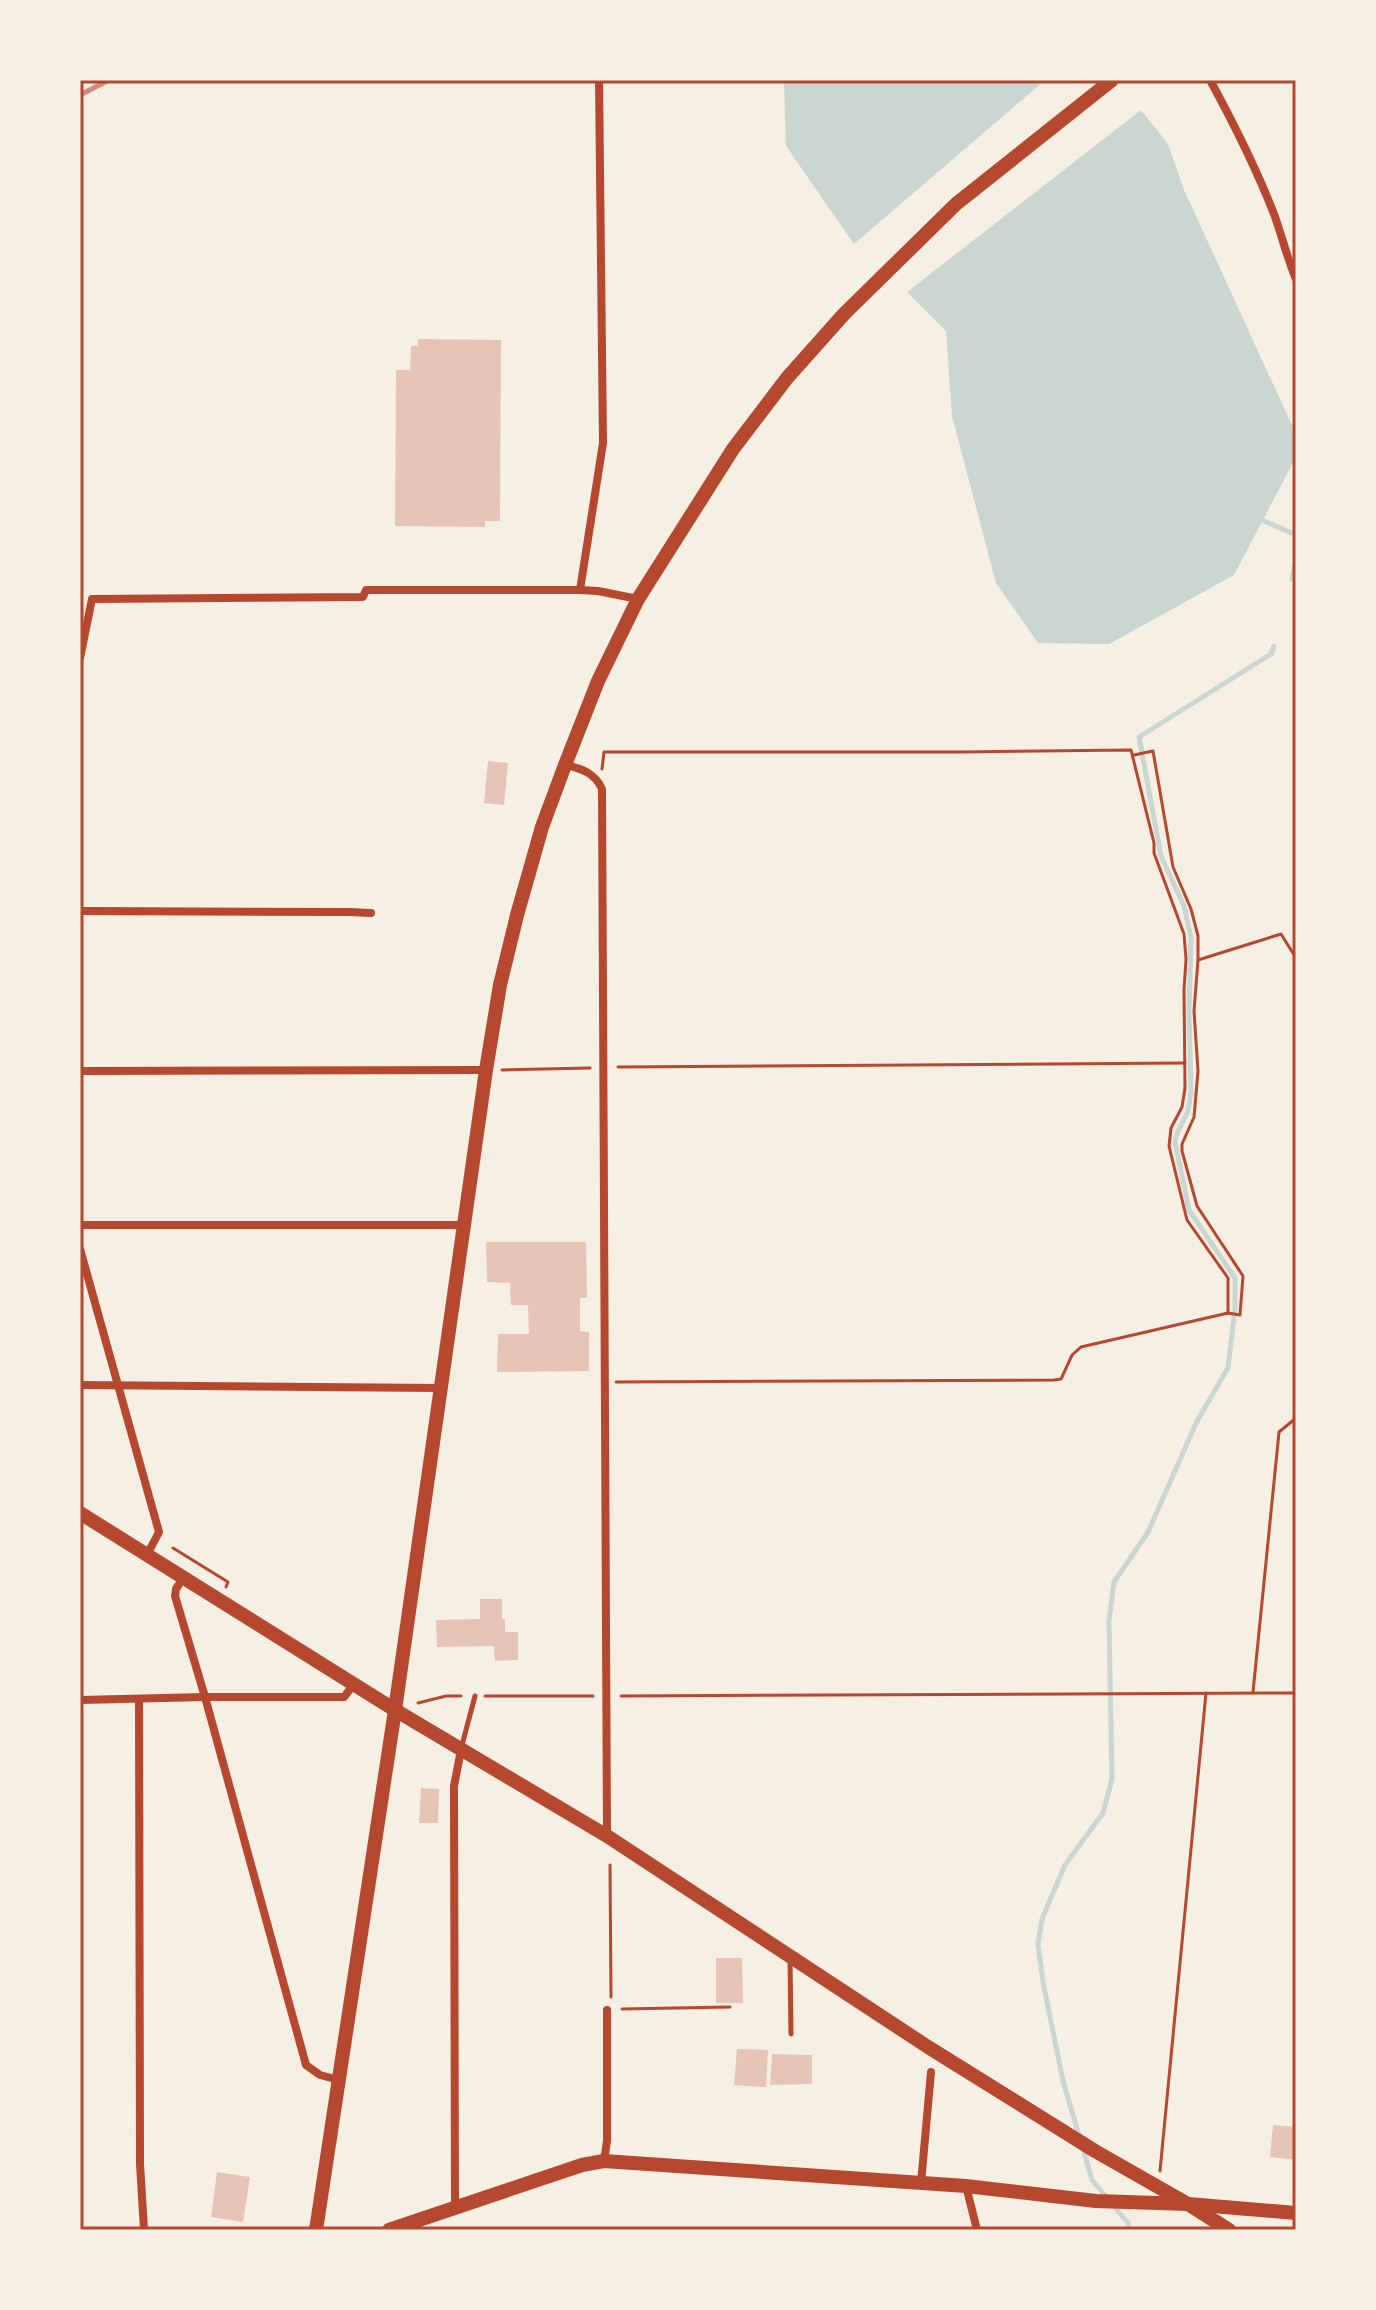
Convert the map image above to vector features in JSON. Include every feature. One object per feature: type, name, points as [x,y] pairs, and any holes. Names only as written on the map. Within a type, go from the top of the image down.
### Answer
[{"type":"main road","points":[[316,2230],[395,1710],[486,1070],[500,985],[542,827],[598,681],[638,599],[733,449],[787,378],[844,314],[956,204],[1112,80]]},
{"type":"main road","points":[[80,1513],[395,1710],[607,1836],[928,2047],[1229,2230]]},
{"type":"main road","points":[[389,2230],[582,2165],[604,2161],[966,2186],[1096,2201],[1188,2204],[1296,2213]]},
{"type":"street","points":[[580,590],[603,443],[599,80]]},
{"type":"street","points":[[1210,80],[1253,164],[1276,218],[1296,279]]},
{"type":"street","points":[[80,658],[92,599],[363,597],[366,590],[580,590],[638,599]]},
{"type":"street","points":[[565,765],[580,768],[595,778],[602,789],[607,1836]]},
{"type":"street","points":[[80,911],[371,913]]},
{"type":"street","points":[[80,1071],[486,1070]]},
{"type":"street","points":[[80,1225],[463,1225]]},
{"type":"street","points":[[80,1249],[159,1532],[147,1555]]},
{"type":"street","points":[[80,1385],[441,1388]]},
{"type":"street","points":[[183,1578],[175,1596],[306,2065],[320,2075],[339,2080]]},
{"type":"street","points":[[80,1700],[344,1697],[354,1684]]},
{"type":"street","points":[[139,1699],[140,2164],[144,2230]]},
{"type":"street","points":[[455,2208],[454,1786],[461,1750]]},
{"type":"street","points":[[604,2161],[607,2141],[607,2010]]},
{"type":"street","points":[[921,2183],[931,2072]]},
{"type":"street","points":[[966,2186],[977,2230]]},
{"type":"lane","points":[[461,1750],[475,1696]]},
{"type":"lane","points":[[790,1957],[791,2034]]},
{"type":"path","points":[[595,778],[603,768],[604,752],[1131,750],[1154,853],[1184,934],[1185,1063],[1182,1107],[1171,1128],[1169,1146],[1187,1220],[1228,1278],[1229,1313]]},
{"type":"path","points":[[606,1382],[1054,1380],[1061,1379],[1072,1355],[1081,1347],[1229,1313],[1240,1315],[1243,1276],[1197,1206],[1182,1151],[1194,1117],[1198,1071],[1194,1011],[1198,936],[1191,909],[1173,867],[1153,751],[1134,755]]},
{"type":"path","points":[[1198,960],[1281,934],[1296,958]]},
{"type":"path","points":[[486,1070],[1185,1063]]},
{"type":"path","points":[[1253,1692],[1279,1432],[1296,1418]]},
{"type":"path","points":[[173,1548],[228,1582]]},
{"type":"path","points":[[1158,2187],[1206,1693]]},
{"type":"path","points":[[395,1710],[446,1696],[1296,1693]]},
{"type":"path","points":[[610,1865],[611,2010],[730,2007]]},
{"type":"shaded area","points":[[784,80],[1045,80],[854,244],[786,146]]},
{"type":"shaded area","points":[[1141,110],[1168,144],[1184,190],[1296,434],[1296,457],[1234,575],[1109,644],[1038,643],[996,583],[952,416],[946,331],[907,292]]},
{"type":"building","points":[[418,339],[501,340],[500,521],[485,521],[485,527],[395,526],[396,370],[410,370],[411,346],[418,346]]},
{"type":"building","points":[[488,761],[508,763],[504,805],[484,803]]},
{"type":"building","points":[[486,1242],[586,1242],[587,1298],[580,1298],[580,1331],[589,1332],[589,1371],[497,1372],[498,1334],[529,1334],[528,1305],[511,1305],[510,1283],[487,1282]]},
{"type":"building","points":[[480,1599],[502,1599],[505,1632],[518,1632],[518,1660],[495,1661],[494,1646],[437,1647],[436,1620],[480,1619]]},
{"type":"building","points":[[421,1788],[439,1789],[438,1823],[419,1823]]},
{"type":"building","points":[[716,1958],[742,1958],[743,2003],[716,2003]]},
{"type":"building","points":[[737,2049],[768,2050],[766,2087],[734,2085]]},
{"type":"building","points":[[772,2054],[812,2055],[812,2084],[770,2085]]},
{"type":"building","points":[[1273,2125],[1296,2127],[1296,2160],[1270,2157]]},
{"type":"building","points":[[217,2172],[250,2177],[243,2222],[211,2217]]},
{"type":"waterway","points":[[1262,520],[1296,535]]},
{"type":"waterway","points":[[1292,579],[1296,558]]},
{"type":"waterway","points":[[1080,2139],[1063,2081],[1043,1982],[1038,1944],[1042,1919],[1065,1865],[1103,1813],[1112,1779],[1109,1621],[1114,1582],[1148,1532],[1197,1421],[1228,1368],[1235,1309],[1235,1278],[1189,1210],[1175,1142],[1188,1111],[1191,1093],[1191,938],[1184,906],[1161,856],[1139,737],[1271,654],[1274,646]]},
{"type":"waterway","points":[[1083,2148],[1092,2180],[1128,2223],[1130,2230]]},
{"type":"railway","points":[[80,95],[109,80]]}]
